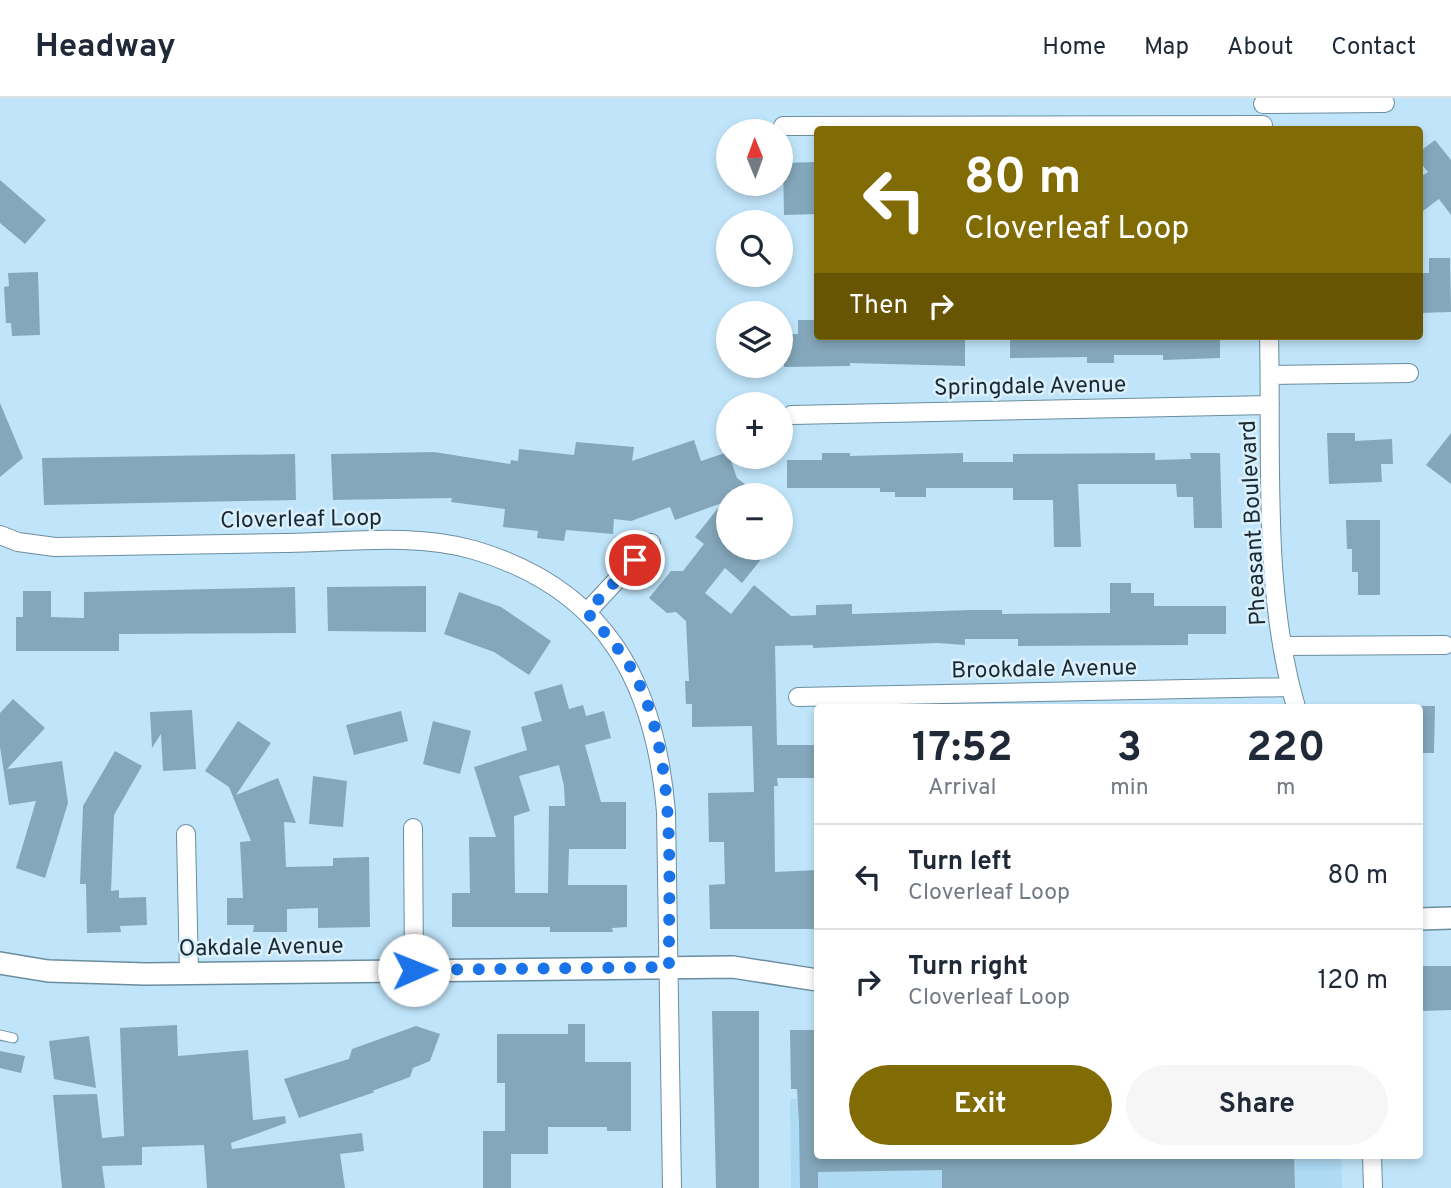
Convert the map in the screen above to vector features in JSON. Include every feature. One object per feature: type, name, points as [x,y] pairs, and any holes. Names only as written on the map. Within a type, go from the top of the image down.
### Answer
[{"type":"street","points":[[1263,126],[1263,101],[1385,103]]},
{"type":"street","points":[[793,125],[1023,126]]},
{"type":"street","name":"Pheasant Boulevard","points":[[1269,340],[1273,553],[1283,646],[1295,704]]},
{"type":"street","points":[[1270,375],[1409,373]]},
{"type":"street","name":"Springdale Avenue","points":[[793,415],[1270,405]]},
{"type":"street","name":"Cloverleaf Loop","points":[[0,535],[18,542],[55,547],[410,541],[472,550],[531,572],[587,612],[625,658],[647,705],[662,763],[666,812],[672,1188]]},
{"type":"street","points":[[587,612],[651,543]]},
{"type":"street","points":[[1283,646],[1445,645]]},
{"type":"street","name":"Brookdale Avenue","points":[[798,697],[1290,688]]},
{"type":"street","points":[[413,828],[414,970]]},
{"type":"street","points":[[186,834],[189,973]]},
{"type":"street","points":[[1423,919],[1451,918]]},
{"type":"street","name":"Oakdale Avenue","points":[[0,963],[48,971],[189,973],[733,967],[814,980]]},
{"type":"street","points":[[1372,1159],[1373,1188]]},
{"type":"lane","points":[[0,1035],[13,1038]]},
{"type":"shaded area","points":[[790,1099],[814,1099],[814,1159],[1341,1159],[1342,1188],[791,1188]]},
{"type":"building","points":[[1435,140],[1451,160],[1451,215],[1439,199],[1423,211],[1423,175],[1428,172],[1423,166],[1423,149]]},
{"type":"building","points":[[814,162],[814,214],[793,215],[793,210],[784,210],[784,196],[793,196],[793,163]]},
{"type":"building","points":[[0,180],[46,220],[25,244],[0,223]]},
{"type":"building","points":[[1429,258],[1450,258],[1451,312],[1423,313],[1423,273],[1429,273]]},
{"type":"building","points":[[38,272],[40,335],[12,336],[11,323],[6,323],[4,287],[9,286],[8,273]]},
{"type":"building","points":[[798,320],[814,320],[814,340],[965,340],[965,366],[850,363],[850,366],[793,367],[793,334],[798,334]]},
{"type":"building","points":[[1010,340],[1220,340],[1220,358],[1163,360],[1163,355],[1114,355],[1114,363],[1087,363],[1087,357],[1010,358]]},
{"type":"building","points":[[0,403],[23,458],[0,477]]},
{"type":"building","points":[[1327,433],[1355,433],[1355,441],[1392,439],[1393,464],[1381,464],[1382,482],[1329,484]]},
{"type":"building","points":[[1451,433],[1451,484],[1426,465]]},
{"type":"building","points":[[694,440],[701,461],[716,456],[716,469],[734,469],[737,478],[743,483],[716,483],[716,505],[675,520],[670,507],[631,521],[614,519],[613,534],[566,530],[564,541],[537,538],[538,531],[503,527],[505,509],[451,502],[452,498],[333,500],[331,454],[434,452],[510,464],[511,460],[518,461],[519,449],[574,455],[576,442],[634,447],[632,461]]},
{"type":"building","points":[[822,453],[850,453],[850,456],[963,453],[963,462],[1013,462],[1013,454],[1155,453],[1155,460],[1191,459],[1190,453],[1220,453],[1222,528],[1194,528],[1193,497],[1177,497],[1176,484],[1078,484],[1081,547],[1054,547],[1053,500],[1013,500],[1013,488],[926,488],[926,497],[895,497],[895,492],[880,492],[880,488],[793,488],[793,483],[787,483],[787,469],[793,469],[793,460],[822,460]]},
{"type":"building","points":[[295,454],[296,500],[44,505],[42,458]]},
{"type":"building","points":[[716,511],[716,560],[760,560],[742,583],[725,568],[705,593],[731,614],[754,585],[791,616],[816,615],[816,605],[852,604],[852,614],[970,610],[1002,610],[1002,614],[1110,613],[1110,583],[1131,583],[1131,593],[1154,593],[1154,606],[1226,606],[1226,634],[1188,634],[1188,645],[1018,646],[1018,639],[965,639],[965,645],[937,643],[813,648],[813,645],[775,646],[777,745],[814,745],[814,778],[777,778],[778,786],[774,786],[775,872],[814,870],[814,929],[710,929],[709,885],[725,884],[724,842],[709,842],[708,793],[754,792],[752,726],[692,727],[692,704],[686,704],[685,681],[689,681],[686,621],[676,612],[667,613],[649,598],[671,571],[683,571],[704,544],[695,537]]},
{"type":"building","points":[[1346,520],[1380,520],[1380,595],[1358,595],[1358,572],[1352,572],[1352,549],[1347,549]]},
{"type":"building","points":[[426,586],[426,632],[328,631],[327,587]]},
{"type":"building","points":[[295,587],[296,633],[119,634],[119,651],[16,651],[16,617],[23,617],[23,591],[51,591],[51,617],[84,618],[84,592]]},
{"type":"building","points":[[459,592],[501,607],[551,641],[529,675],[494,652],[444,634]]},
{"type":"building","points":[[562,684],[569,709],[583,705],[586,716],[604,711],[611,738],[585,745],[601,802],[626,802],[626,849],[569,849],[568,885],[627,885],[627,927],[612,928],[613,932],[550,932],[550,927],[452,927],[452,893],[470,893],[469,837],[496,837],[474,767],[527,750],[521,727],[542,721],[534,692]],"holes":[[[559,765],[565,806],[549,806],[548,893],[515,893],[514,816],[530,811],[519,776]]]},
{"type":"building","points":[[13,699],[45,728],[7,769],[62,761],[68,803],[45,878],[16,868],[36,801],[9,805],[0,747],[0,713]]},
{"type":"building","points":[[1423,706],[1435,706],[1434,753],[1423,753]]},
{"type":"building","points":[[192,710],[196,769],[163,771],[161,734],[152,748],[150,712]]},
{"type":"building","points":[[401,711],[408,741],[354,755],[346,725]]},
{"type":"building","points":[[238,721],[271,743],[236,795],[278,778],[296,823],[284,822],[286,867],[333,866],[333,858],[369,857],[370,927],[318,928],[318,908],[287,909],[287,932],[253,932],[254,925],[227,925],[227,898],[243,898],[240,842],[251,841],[229,787],[205,771]]},
{"type":"building","points":[[433,721],[471,731],[460,774],[423,764]]},
{"type":"building","points":[[115,751],[142,766],[114,815],[111,891],[119,890],[119,898],[146,897],[147,925],[120,926],[121,932],[87,933],[86,884],[80,884],[83,806]]},
{"type":"building","points":[[313,776],[347,781],[343,827],[309,824]]},
{"type":"building","points":[[1423,966],[1451,966],[1451,1010],[1423,1011]]},
{"type":"building","points":[[712,1011],[759,1011],[759,1188],[716,1188]]},
{"type":"building","points":[[568,1024],[585,1024],[585,1062],[631,1062],[631,1131],[607,1131],[607,1127],[548,1127],[548,1154],[511,1154],[511,1188],[483,1188],[483,1131],[505,1131],[505,1083],[497,1083],[497,1034],[568,1034]]},
{"type":"building","points":[[177,1025],[178,1056],[248,1050],[253,1120],[285,1116],[286,1123],[231,1143],[232,1149],[362,1133],[364,1151],[340,1154],[345,1188],[207,1188],[204,1145],[142,1147],[142,1165],[102,1166],[105,1188],[62,1188],[53,1095],[97,1094],[102,1138],[124,1136],[120,1028]]},
{"type":"building","points":[[416,1026],[440,1034],[430,1061],[413,1068],[410,1077],[299,1118],[284,1079],[349,1059],[352,1049]]},
{"type":"building","points":[[790,1030],[814,1030],[814,1159],[1294,1159],[1295,1188],[942,1188],[942,1170],[818,1172],[818,1188],[800,1188],[797,1089],[791,1089]]},
{"type":"building","points":[[89,1036],[96,1088],[54,1079],[49,1041]]},
{"type":"building","points":[[0,1051],[25,1056],[21,1073],[0,1068]]},
{"type":"route","points":[[414,970],[669,967],[666,812],[662,763],[647,705],[625,658],[587,612],[635,560]]}]
